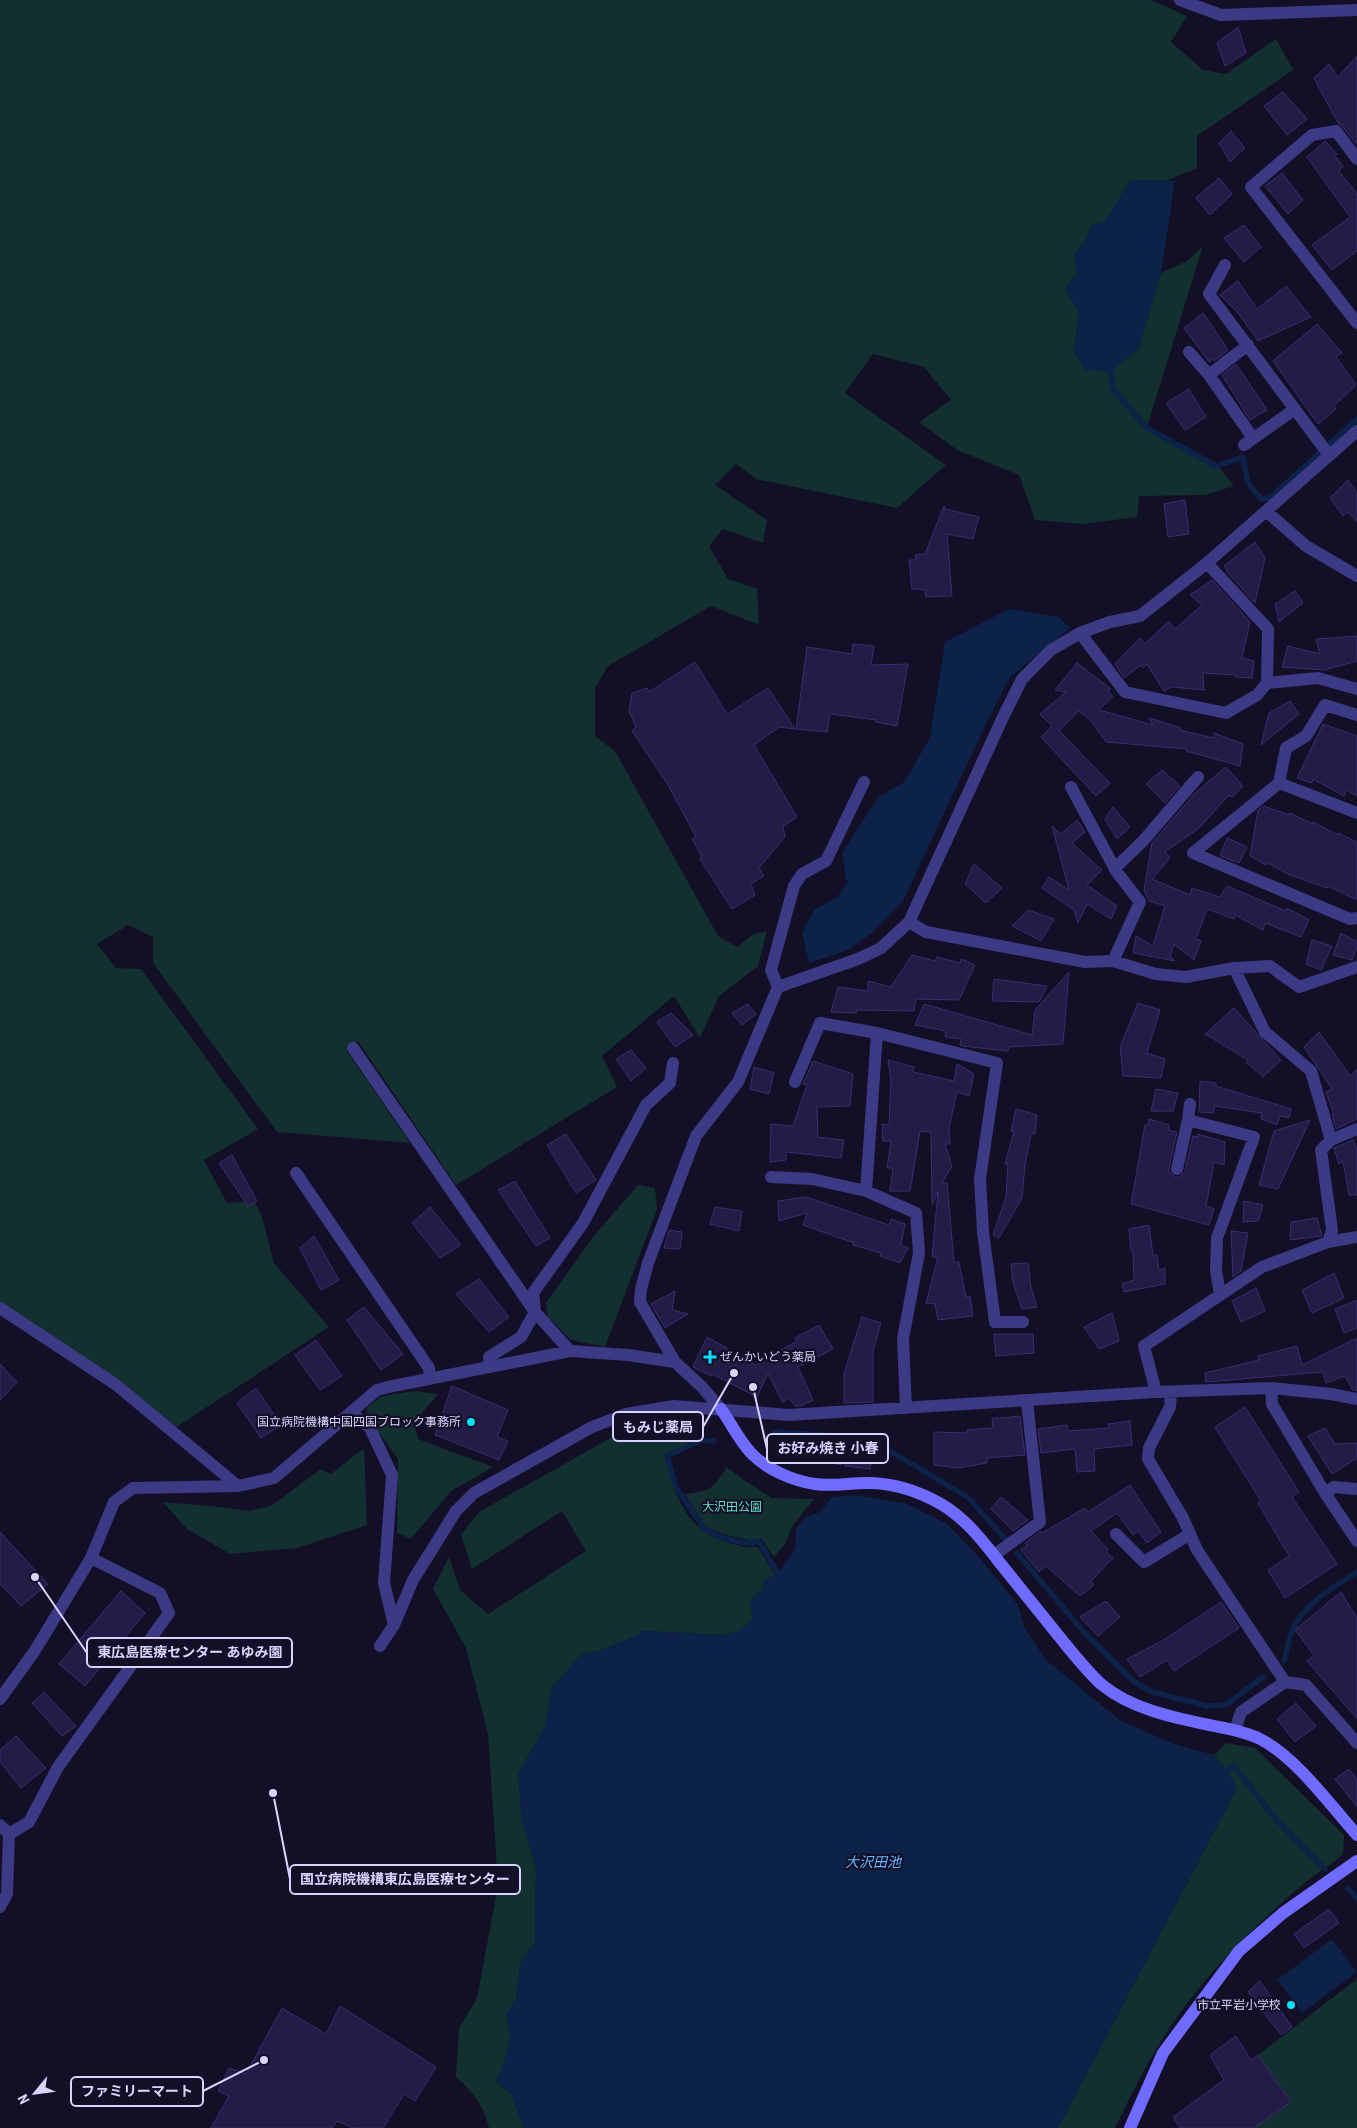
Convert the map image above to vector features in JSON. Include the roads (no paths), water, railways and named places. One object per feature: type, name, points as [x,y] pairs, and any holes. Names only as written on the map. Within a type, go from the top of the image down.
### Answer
[{"type":"street","points":[[1180,0],[1222,15],[1357,10]]},
{"type":"street","points":[[1357,159],[1336,131],[1312,135],[1251,187],[1357,323]]},
{"type":"street","points":[[1224,264],[1209,294],[1329,455]]},
{"type":"street","points":[[1209,375],[1248,345]]},
{"type":"street","points":[[1189,352],[1209,375],[1249,442],[1295,409]]},
{"type":"street","points":[[778,987],[858,959],[881,948],[909,922],[1002,717],[1022,679],[1052,650],[1080,633],[1110,622],[1140,616],[1207,563],[1357,431]]},
{"type":"street","points":[[1266,511],[1306,546],[1357,576]]},
{"type":"street","points":[[1080,633],[1125,692],[1226,713],[1257,695],[1267,683],[1268,629],[1207,563]]},
{"type":"street","points":[[1267,683],[1318,678],[1357,689]]},
{"type":"street","points":[[1357,715],[1325,705],[1306,736],[1286,748],[1279,783],[1194,853],[1350,919],[1357,918]]},
{"type":"street","points":[[1115,868],[1143,841],[1198,777]]},
{"type":"street","points":[[864,782],[826,861],[802,874],[794,886],[771,970],[778,987],[738,1082],[696,1136],[648,1263],[640,1302],[675,1362],[702,1387],[721,1409],[751,1452],[770,1467],[792,1478],[815,1484],[873,1483],[898,1486],[941,1504],[962,1519],[994,1555],[1060,1638],[1102,1684],[1124,1698],[1148,1709],[1260,1738],[1280,1752],[1357,1835]]},
{"type":"street","points":[[1279,783],[1357,813]]},
{"type":"street","points":[[1071,787],[1115,868],[1140,902],[1113,961]]},
{"type":"street","points":[[909,922],[926,932],[1085,962],[1113,961],[1156,974],[1186,977],[1234,968],[1270,966],[1300,987],[1357,967]]},
{"type":"street","points":[[1234,968],[1265,1032],[1311,1070],[1331,1140]]},
{"type":"street","points":[[795,1082],[820,1023],[877,1033],[997,1063],[980,1179],[983,1232],[995,1322],[1023,1322]]},
{"type":"street","points":[[866,1191],[877,1033]]},
{"type":"street","points":[[353,1048],[535,1312],[570,1351]]},
{"type":"street","points":[[490,1367],[489,1357],[521,1336],[535,1312],[533,1293],[583,1223],[646,1105],[670,1083],[672,1063]]},
{"type":"street","points":[[1177,1169],[1190,1104]]},
{"type":"street","points":[[1188,1120],[1254,1137],[1217,1238],[1216,1271],[1220,1294]]},
{"type":"street","points":[[1328,1242],[1332,1230],[1321,1150],[1331,1140],[1357,1129]]},
{"type":"street","points":[[296,1173],[429,1368],[430,1379]]},
{"type":"street","points":[[771,1177],[812,1179],[866,1191],[916,1213],[919,1253],[903,1339],[906,1408]]},
{"type":"street","points":[[1156,1392],[1144,1346],[1262,1267],[1328,1242],[1357,1237]]},
{"type":"street","points":[[0,1308],[115,1384],[238,1486]]},
{"type":"street","points":[[0,1699],[34,1652],[91,1558],[114,1502],[133,1488],[238,1486],[274,1478],[377,1390],[570,1351],[628,1355],[675,1362]]},
{"type":"street","points":[[1271,1388],[1272,1404],[1324,1493],[1357,1541]]},
{"type":"street","points":[[380,1646],[394,1625],[412,1580],[456,1512],[474,1493],[592,1427],[626,1414],[674,1406],[788,1415],[1156,1392],[1271,1388],[1357,1398]]},
{"type":"street","points":[[1171,1392],[1170,1407],[1149,1448],[1148,1459],[1183,1518],[1197,1550],[1285,1682]]},
{"type":"street","points":[[994,1555],[1040,1522],[1027,1401]]},
{"type":"street","points":[[351,1412],[370,1428],[392,1475],[384,1583],[394,1625]]},
{"type":"street","points":[[1324,1493],[1334,1487],[1357,1489]]},
{"type":"street","points":[[1116,1534],[1144,1562],[1190,1534]]},
{"type":"street","points":[[0,1907],[7,1894],[4,1830],[29,1822],[58,1767],[169,1613],[160,1594],[91,1558]]},
{"type":"street","points":[[1235,1730],[1242,1712],[1285,1682],[1306,1685],[1357,1743]]},
{"type":"street","points":[[1130,2128],[1163,2052],[1239,1951],[1282,1913],[1357,1861]]},
{"type":"water","points":[[1131,180],[1175,181],[1161,273],[1138,350],[1111,371],[1085,370],[1074,351],[1079,313],[1065,288],[1078,273],[1074,256],[1086,240],[1091,226],[1105,221]]},
{"type":"water","points":[[1009,609],[1059,617],[1070,628],[1010,677],[903,901],[872,933],[846,951],[809,963],[802,933],[814,910],[837,897],[847,884],[842,853],[878,797],[904,782],[930,738],[945,642]]},
{"type":"water","name":"大沢田池","points":[[854,1495],[905,1503],[946,1523],[978,1556],[1018,1605],[1024,1627],[1046,1660],[1121,1721],[1177,1745],[1214,1755],[1227,1771],[1237,1788],[1058,2128],[524,2128],[512,2095],[496,2081],[502,2069],[511,2038],[506,2015],[516,1999],[520,1964],[535,1943],[536,1868],[522,1820],[518,1774],[545,1727],[552,1688],[581,1655],[599,1651],[637,1636],[643,1631],[725,1635],[740,1631],[753,1619],[750,1600],[764,1589],[763,1581],[778,1574],[795,1549],[796,1528],[806,1517],[820,1512],[832,1497]]},
{"type":"water","points":[[1332,1939],[1357,1972],[1302,2013],[1277,1980]]},
{"type":"waterway","points":[[1111,371],[1113,389],[1147,428],[1216,466],[1243,457],[1248,483],[1261,499],[1270,498],[1357,419]]},
{"type":"waterway","points":[[774,1432],[839,1436],[880,1445],[969,1498],[1006,1540]]},
{"type":"waterway","points":[[714,1441],[701,1440],[667,1456],[676,1487],[703,1527],[718,1536],[739,1542],[752,1543],[759,1541],[778,1574]]},
{"type":"waterway","points":[[1017,1553],[1083,1631],[1133,1681],[1152,1692],[1207,1706],[1226,1705],[1263,1677]]},
{"type":"waterway","points":[[1284,1661],[1289,1638],[1297,1621],[1304,1612],[1329,1590],[1357,1572]]},
{"type":"waterway","points":[[1227,1771],[1234,1766],[1274,1817],[1325,1869]]},
{"type":"waterway","points":[[1348,1889],[1357,1898]]},
{"type":"place","name":"ぜんかいどう薬局","points":[[710,1357]]},
{"type":"place","name":"もみじ薬局","points":[[734,1373]]},
{"type":"place","name":"お好み焼き 小春","points":[[753,1387]]},
{"type":"place","name":"国立病院機構中国四国ブロック事務所","points":[[471,1422]]},
{"type":"place","name":"東広島医療センター あゆみ園","points":[[35,1577]]},
{"type":"place","name":"国立病院機構東広島医療センター","points":[[273,1793]]},
{"type":"place","name":"市立平岩小学校","points":[[1291,2005]]},
{"type":"place","name":"ファミリーマート","points":[[264,2060]]},
{"type":"park label","name":"大沢田公園","points":[[732,1507]]}]
